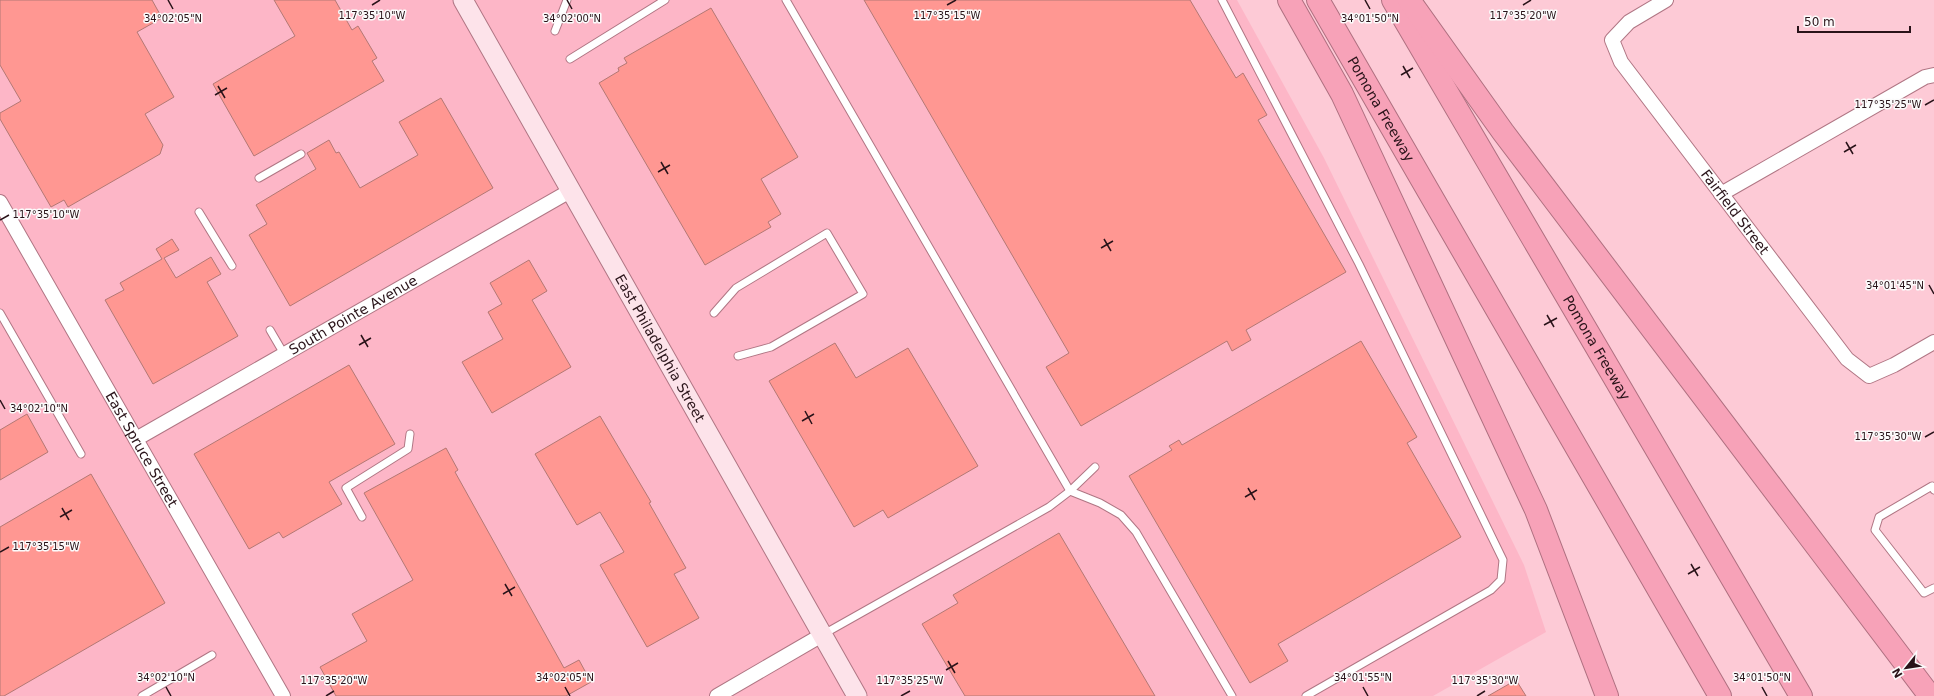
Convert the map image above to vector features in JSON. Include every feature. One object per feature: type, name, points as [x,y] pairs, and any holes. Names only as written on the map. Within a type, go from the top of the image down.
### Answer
[{"type":"highway","points":[[1289,0],[1342,94],[1530,496],[1607,696]]},
{"type":"highway","name":"Pomona Freeway","points":[[1318,0],[1720,696]]},
{"type":"highway","name":"Pomona Freeway","points":[[1393,0],[1801,696]]},
{"type":"highway","points":[[1409,0],[1503,132],[1930,696]]},
{"type":"street","name":"East Philadelphia Street","points":[[463,0],[856,696]]},
{"type":"street","name":"Fairfield Street","points":[[1666,0],[1629,22],[1612,40],[1621,62],[1847,359],[1869,376],[1894,365],[1934,342]]},
{"type":"street","points":[[1721,194],[1925,77],[1934,75]]},
{"type":"street","name":"South Pointe Avenue","points":[[136,439],[570,191]]},
{"type":"street","name":"East Spruce Street","points":[[0,202],[283,696]]},
{"type":"street","points":[[717,696],[822,635]]},
{"type":"lane","points":[[555,32],[567,0]]},
{"type":"lane","points":[[570,59],[665,0]]},
{"type":"lane","points":[[786,0],[1070,491],[1100,503],[1121,515],[1136,532],[1232,696]]},
{"type":"lane","points":[[1222,0],[1359,264],[1503,560],[1501,580],[1491,590],[1306,696]]},
{"type":"lane","points":[[259,178],[301,154]]},
{"type":"lane","points":[[199,212],[232,266]]},
{"type":"lane","points":[[714,313],[736,288],[827,233],[863,294],[771,347],[738,356]]},
{"type":"lane","points":[[0,313],[81,454]]},
{"type":"lane","points":[[270,330],[284,354]]},
{"type":"lane","points":[[362,517],[346,488],[408,449],[410,434]]},
{"type":"lane","points":[[822,635],[1049,507],[1070,491],[1094,466]]},
{"type":"lane","points":[[1933,487],[1879,517],[1875,530],[1924,593],[1934,588]]},
{"type":"lane","points":[[142,696],[212,656]]},
{"type":"shaded area","points":[[0,0],[1237,0],[1324,158],[1524,565],[1546,632],[1433,696],[0,696]]},
{"type":"building","points":[[0,0],[152,0],[162,18],[137,32],[174,97],[145,114],[163,145],[160,154],[68,207],[64,200],[51,207],[0,119],[0,113],[21,101],[0,65]]},
{"type":"building","points":[[274,0],[335,0],[352,30],[358,26],[377,58],[372,61],[384,81],[254,156],[213,84],[295,36]]},
{"type":"building","points":[[864,0],[1190,0],[1236,78],[1243,73],[1267,115],[1258,120],[1346,272],[1246,330],[1251,340],[1232,351],[1227,341],[1081,426],[1046,367],[1069,353]]},
{"type":"building","points":[[711,8],[798,157],[761,179],[781,214],[768,222],[771,227],[705,265],[599,83],[619,71],[618,68],[627,63],[624,58]]},
{"type":"building","points":[[441,98],[493,188],[290,306],[249,235],[267,224],[256,205],[316,169],[307,153],[329,140],[336,153],[339,152],[360,188],[418,155],[399,122]]},
{"type":"building","points":[[172,239],[179,250],[164,258],[176,278],[211,257],[221,274],[207,282],[238,336],[153,384],[105,300],[124,290],[120,283],[162,259],[156,249]]},
{"type":"building","points":[[529,260],[547,291],[532,300],[571,367],[492,413],[462,362],[503,339],[488,312],[502,304],[490,283]]},
{"type":"building","points":[[1361,341],[1417,437],[1407,443],[1461,537],[1278,644],[1288,661],[1250,683],[1129,476],[1172,450],[1169,446],[1179,440],[1182,445]]},
{"type":"building","points":[[835,343],[856,378],[908,348],[978,466],[888,518],[883,510],[854,527],[769,381]]},
{"type":"building","points":[[349,365],[395,444],[329,482],[342,504],[283,538],[279,532],[249,549],[194,454]]},
{"type":"building","points":[[27,414],[48,452],[0,480],[0,430]]},
{"type":"building","points":[[600,416],[651,502],[649,503],[686,568],[674,574],[699,618],[647,647],[600,565],[624,552],[600,512],[577,525],[535,454]]},
{"type":"building","points":[[446,448],[458,470],[455,472],[564,668],[579,660],[591,682],[566,696],[336,696],[320,667],[367,641],[352,614],[413,580],[364,493]]},
{"type":"building","points":[[91,474],[165,603],[4,696],[0,696],[0,527]]},
{"type":"building","points":[[1059,533],[1155,696],[965,696],[922,624],[958,603],[953,595]]},
{"type":"building","points":[[1516,680],[1526,696],[1488,696]]}]
